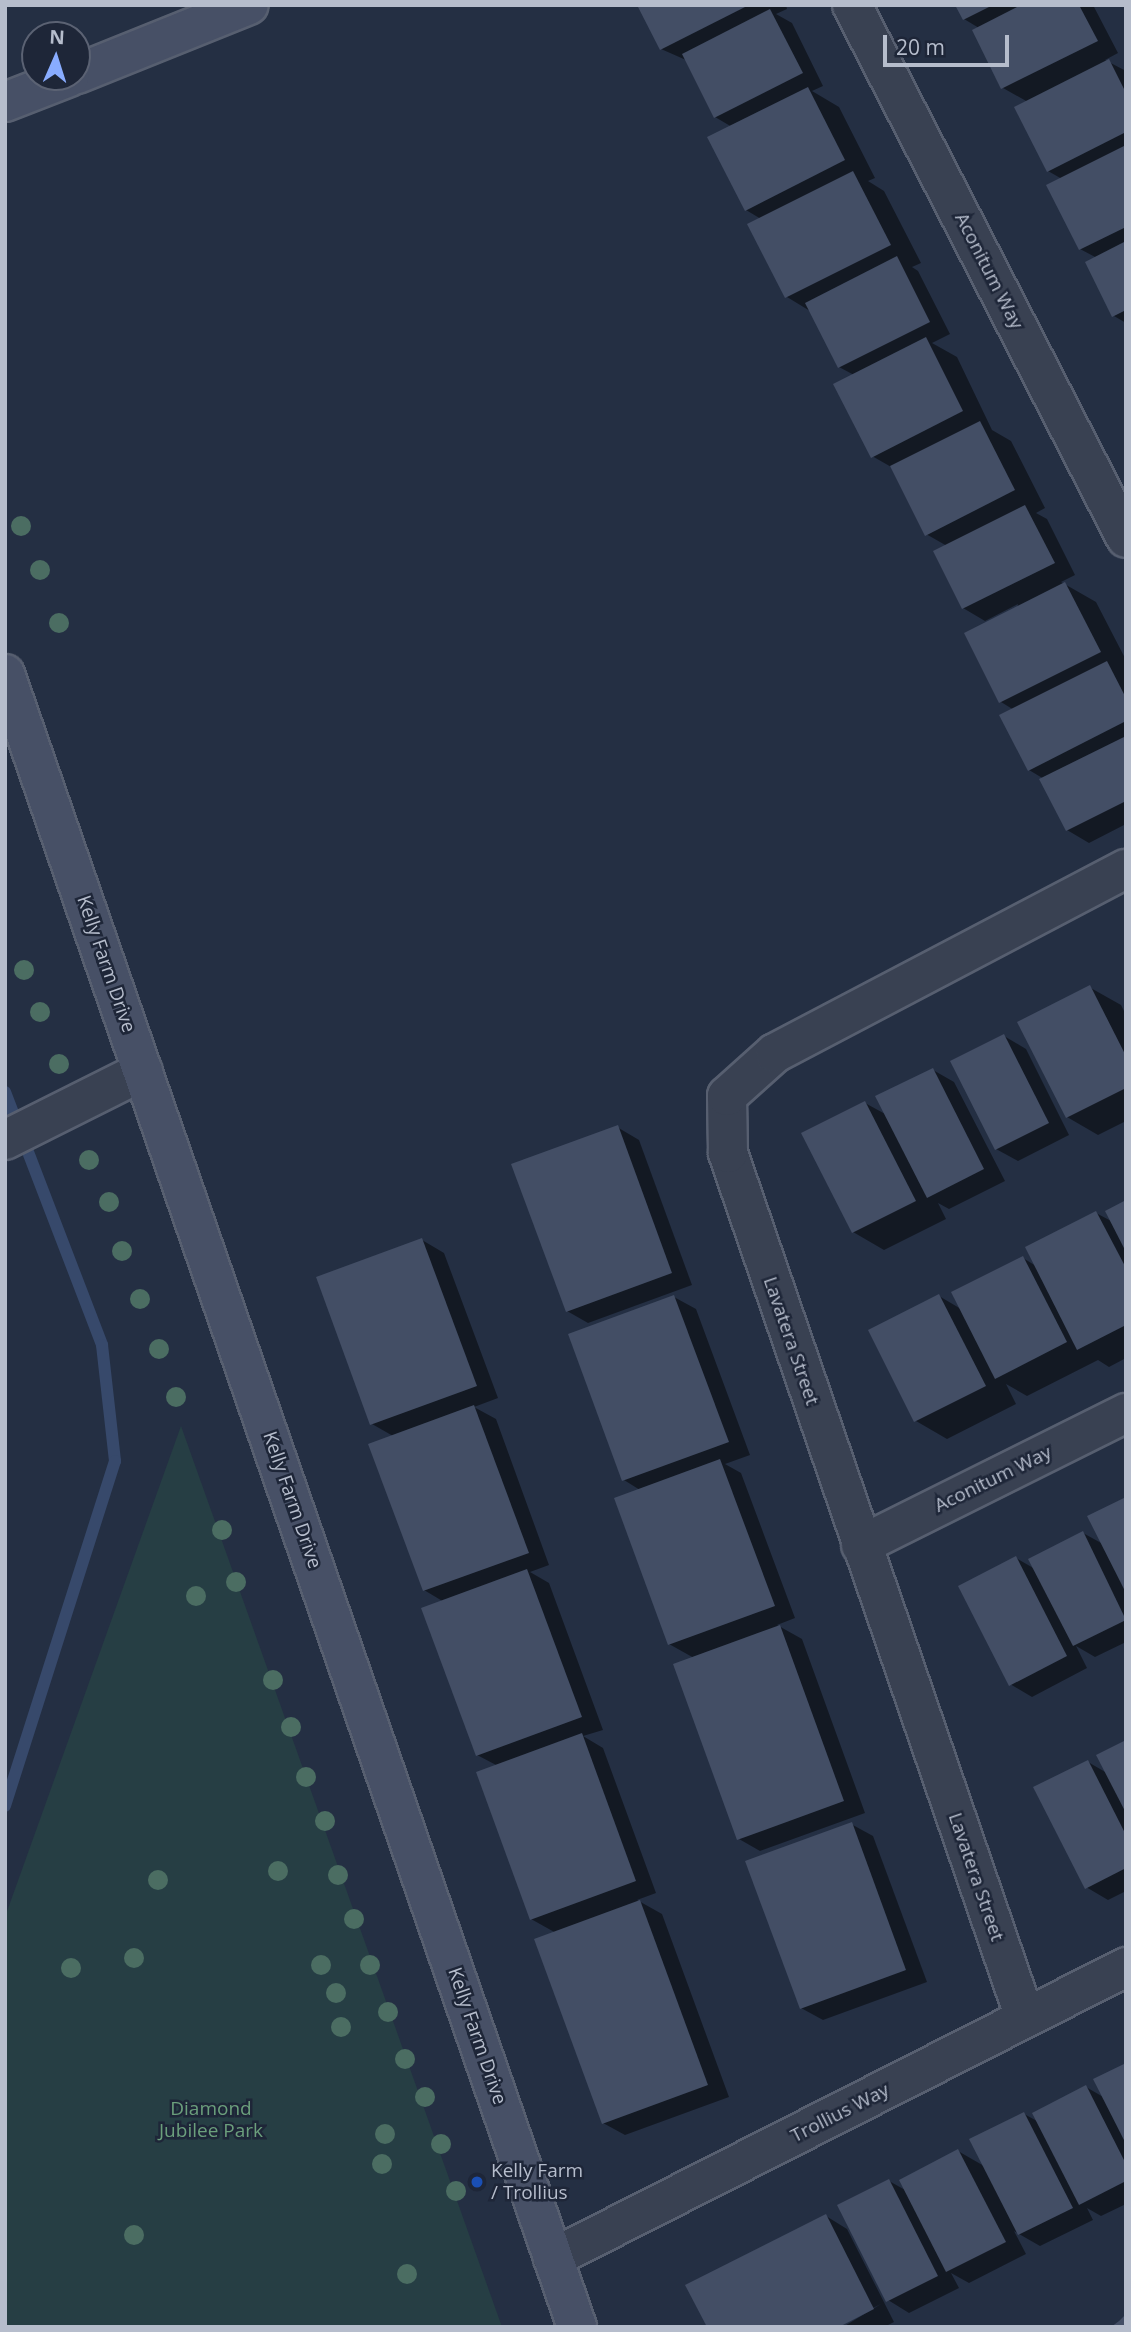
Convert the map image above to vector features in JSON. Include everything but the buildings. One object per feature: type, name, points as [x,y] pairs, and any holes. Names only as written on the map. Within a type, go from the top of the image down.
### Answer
[{"type":"street","points":[[91,68],[249,5]]},
{"type":"street","name":"Aconitum Way","points":[[852,5],[1126,538]]},
{"type":"street","points":[[5,102],[33,91]]},
{"type":"street","name":"Kelly Farm Drive","points":[[5,674],[577,2327]]},
{"type":"street","name":"Lavatera Street","points":[[1025,2018],[727,1153],[727,1096],[775,1053],[1126,869]]},
{"type":"street","points":[[5,1140],[143,1071]]},
{"type":"street","name":"Aconitum Way","points":[[861,1545],[1126,1413]]},
{"type":"street","name":"Trollius Way","points":[[553,2258],[1126,1967]]},
{"type":"green space","name":"Diamond Jubilee Park","points":[[181,1426],[502,2327],[5,2327],[5,1917]]},
{"type":"waterway","points":[[5,1092],[102,1345],[115,1461],[5,1806]]},
{"type":"place","name":"Kelly Farm / Trollius","points":[[477,2182]]}]
